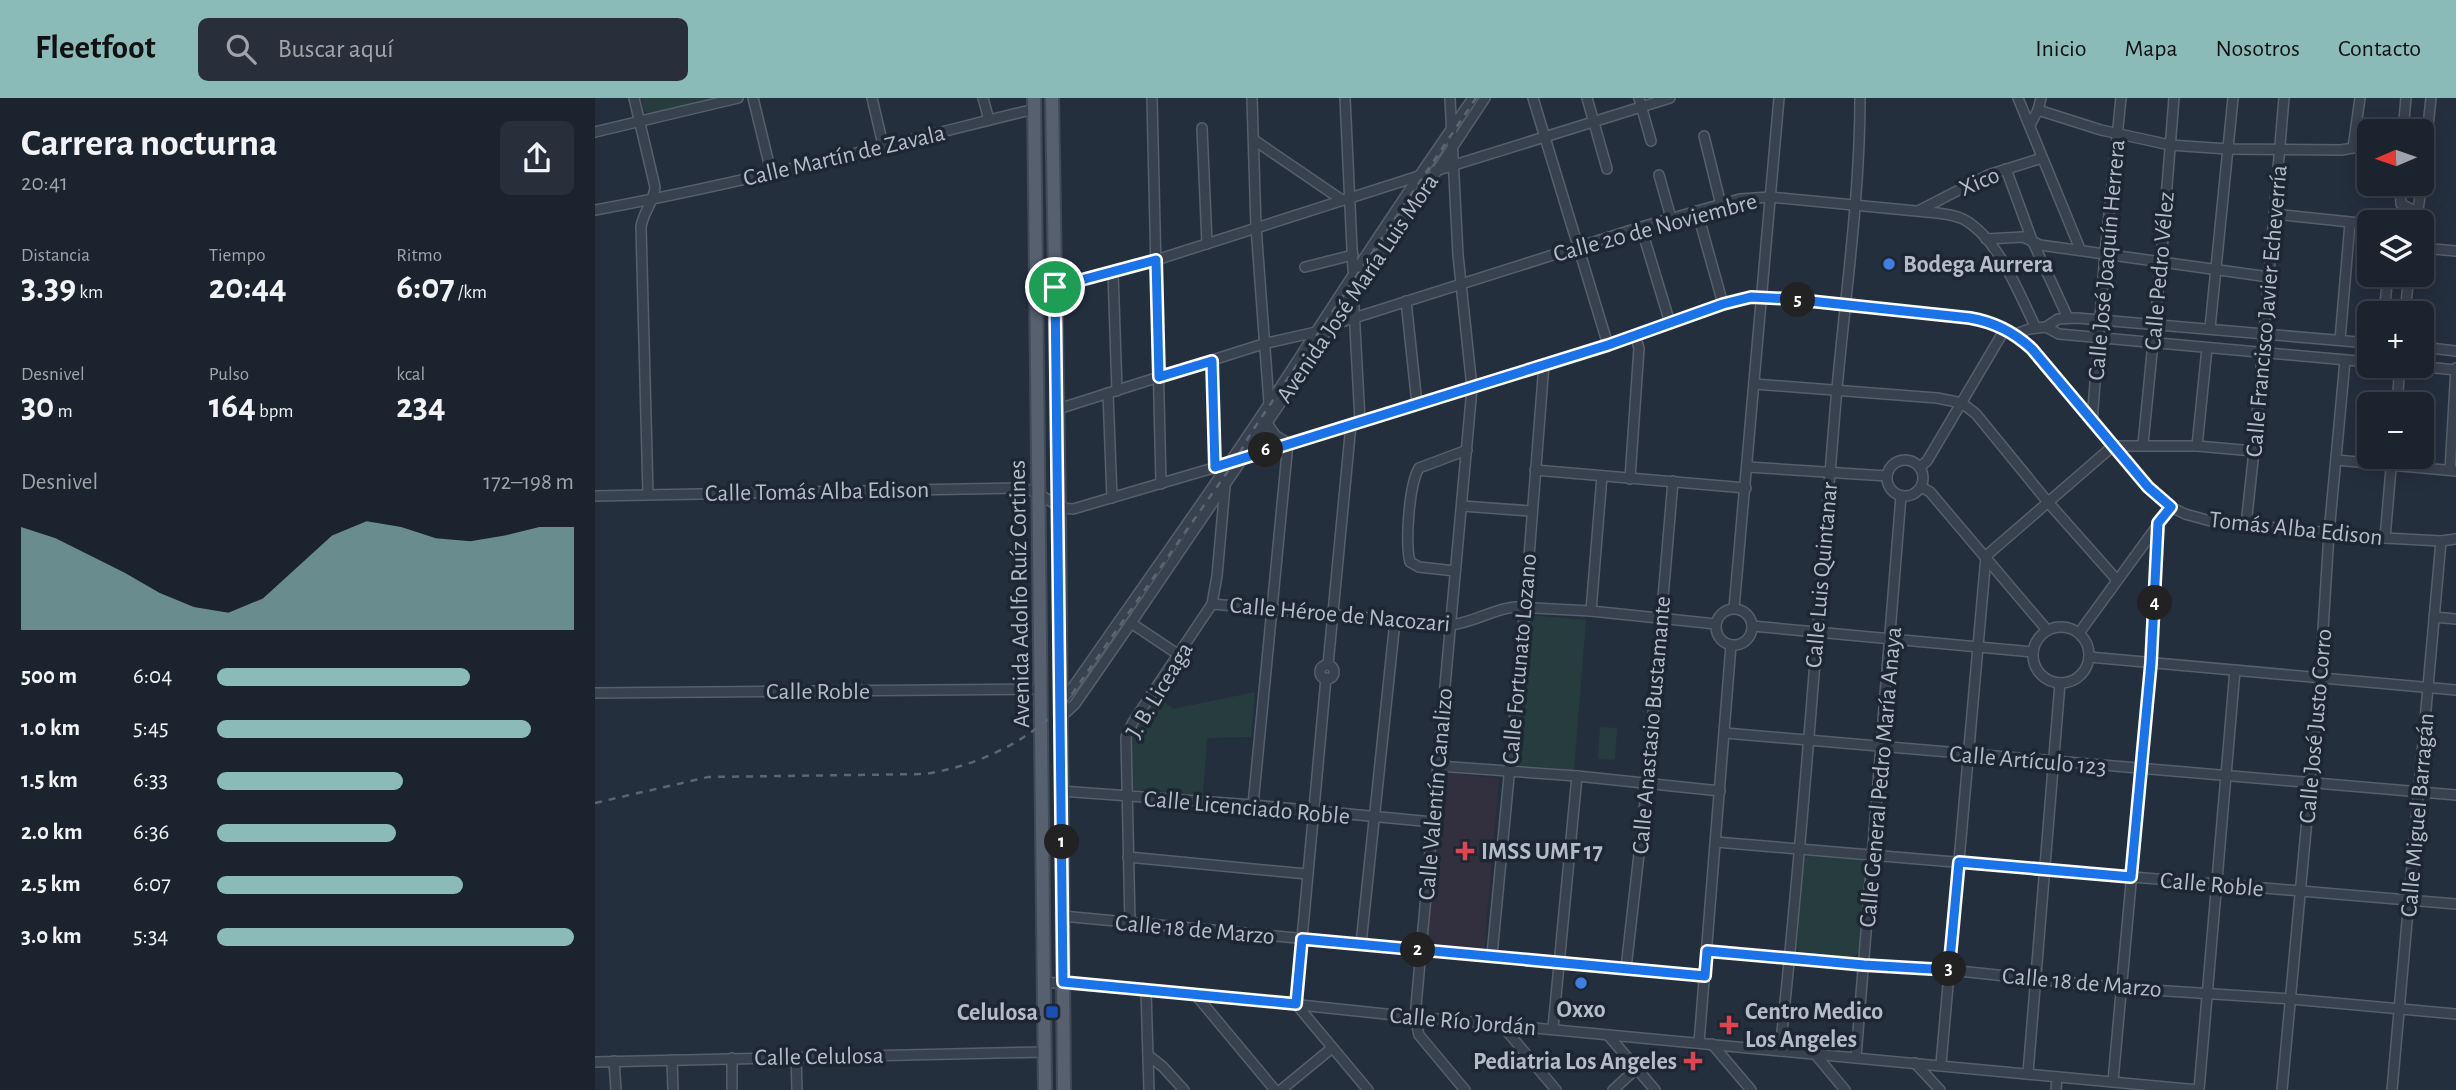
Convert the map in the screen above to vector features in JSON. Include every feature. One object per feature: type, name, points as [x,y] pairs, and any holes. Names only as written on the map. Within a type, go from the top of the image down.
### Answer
[{"type":"main road","name":"Avenida Adolfo Ruíz Cortines","points":[[1052,98],[1058,409],[1064,1090]]},
{"type":"main road","name":"Avenida Adolfo Ruíz Cortines","points":[[1034,103],[1045,1090]]},
{"type":"street","points":[[634,98],[654,181],[653,199],[642,218],[641,236],[648,494]]},
{"type":"street","points":[[595,132],[738,98]]},
{"type":"street","points":[[753,98],[771,172]]},
{"type":"street","points":[[872,98],[883,145]]},
{"type":"street","points":[[983,98],[989,120]]},
{"type":"street","points":[[1152,98],[1161,484]]},
{"type":"street","points":[[1252,98],[1256,227],[1269,403]]},
{"type":"street","points":[[1345,98],[1346,199],[1353,272]]},
{"type":"street","name":"Calle Valentín Canalizo","points":[[1415,1017],[1472,388],[1460,283],[1450,98]]},
{"type":"street","name":"Avenida José María Luis Mora","points":[[1060,701],[1073,687],[1269,403],[1353,272],[1473,98]]},
{"type":"street","name":"Avenida José María Luis Mora","points":[[1061,718],[1075,704],[1225,486],[1353,289],[1394,236],[1485,98]]},
{"type":"street","points":[[1534,98],[1608,345]]},
{"type":"street","points":[[1587,98],[1607,169]]},
{"type":"street","points":[[1055,287],[1156,260],[1420,175],[1593,123],[1640,102],[1669,98]]},
{"type":"street","points":[[1734,608],[1779,98]]},
{"type":"street","name":"Calle Luis Quintanar","points":[[1780,1051],[1854,204],[1860,98]]},
{"type":"street","points":[[2018,98],[2080,249]]},
{"type":"street","points":[[2030,125],[2041,98]]},
{"type":"street","name":"Calle José Joaquín Herrera","points":[[2092,422],[2105,253],[2121,98]]},
{"type":"street","name":"Calle Pedro Vélez","points":[[2143,444],[2174,98]]},
{"type":"street","points":[[2210,328],[2234,98]]},
{"type":"street","name":"Calle Francisco Javier Echeverría","points":[[2246,525],[2284,98]]},
{"type":"street","points":[[2038,110],[2170,145],[2228,149],[2333,150],[2353,148],[2360,98]]},
{"type":"street","points":[[2404,119],[2406,98]]},
{"type":"street","points":[[2429,119],[2431,98]]},
{"type":"street","points":[[1640,102],[1651,141]]},
{"type":"street","name":"Calle Martín de Zavala","points":[[595,210],[653,199],[989,120],[1034,103]]},
{"type":"street","points":[[1202,128],[1207,244]]},
{"type":"street","points":[[1704,136],[1721,205]]},
{"type":"street","points":[[1254,140],[1346,199]]},
{"type":"street","name":"Xico","points":[[1918,211],[1961,187],[2042,158]]},
{"type":"street","points":[[2006,169],[2032,240],[2068,318]]},
{"type":"street","points":[[1658,176],[1671,218]]},
{"type":"street","name":"Calle 20 de Noviembre","points":[[1332,325],[1579,246],[1740,199],[1770,197],[1918,211],[1961,218],[1986,239]]},
{"type":"street","points":[[1697,211],[1723,304]]},
{"type":"street","points":[[2274,214],[2357,223]]},
{"type":"street","points":[[2340,340],[2350,223]]},
{"type":"street","points":[[1641,227],[1670,323]]},
{"type":"street","points":[[1986,239],[2023,237],[2040,245],[2269,277]]},
{"type":"street","points":[[1986,239],[2041,327],[2059,334],[2357,362]]},
{"type":"street","points":[[2434,249],[2456,251]]},
{"type":"street","points":[[1305,267],[1353,256]]},
{"type":"street","points":[[1112,498],[1113,271]]},
{"type":"street","points":[[1353,289],[1355,422],[1328,665],[1320,669],[1322,676],[1326,678],[1296,1004],[1368,1090]]},
{"type":"street","name":"Tomás Alba Edison","points":[[1059,507],[1073,509],[1161,484],[1608,345],[1723,304],[1761,297],[1970,318],[2016,334],[2032,349],[2148,487],[2171,507],[2200,519],[2385,538],[2441,541],[2456,538]]},
{"type":"street","points":[[1406,302],[1417,404]]},
{"type":"street","points":[[2016,334],[2068,318],[2155,323],[2357,342]]},
{"type":"street","points":[[1920,467],[1927,461],[2005,329]]},
{"type":"street","points":[[1058,409],[1263,344],[1316,332]]},
{"type":"street","points":[[1630,478],[1639,348],[1635,335]]},
{"type":"street","points":[[2197,446],[2207,348]]},
{"type":"street","points":[[2434,348],[2456,351]]},
{"type":"street","points":[[1212,361],[1215,467]]},
{"type":"street","name":"Calle José Justo Corro","points":[[2282,1090],[2302,892],[2345,361]]},
{"type":"street","name":"Calle Fortunato Lozano","points":[[1492,955],[1545,364]]},
{"type":"street","points":[[2434,367],[2456,369],[2453,471],[2434,468]]},
{"type":"street","points":[[1754,384],[1937,398],[1962,403],[1983,421],[2047,501],[2117,580]]},
{"type":"street","points":[[1253,805],[1288,443],[1276,436],[1266,422]]},
{"type":"street","points":[[1941,1065],[1986,556],[2113,446],[2143,444],[2254,451]]},
{"type":"street","points":[[1455,571],[1419,567],[1410,562],[1408,543],[1412,494],[1419,468],[1467,450]]},
{"type":"street","points":[[1903,460],[1920,467],[1923,477],[1921,487],[1913,495],[1901,496],[1889,486],[1887,476],[1892,465],[1903,460]]},
{"type":"street","points":[[2336,460],[2357,460]]},
{"type":"street","name":"J. B. Liceaga","points":[[1130,923],[1125,743],[1128,731],[1212,604],[1227,464]]},
{"type":"street","points":[[1748,467],[1887,476]]},
{"type":"street","points":[[2385,538],[2390,469]]},
{"type":"street","points":[[1535,470],[1746,488]]},
{"type":"street","points":[[1591,611],[1602,476]]},
{"type":"street","name":"Calle Anastasio Bustamante","points":[[1626,968],[1647,784],[1673,481]]},
{"type":"street","points":[[1921,487],[1930,492],[2047,630]]},
{"type":"street","name":"Calle Tomás Alba Edison","points":[[595,496],[1010,488],[1039,492]]},
{"type":"street","points":[[1039,492],[1059,507]]},
{"type":"street","name":"Calle General Pedro María Anaya","points":[[1856,1057],[1901,496]]},
{"type":"street","points":[[1462,506],[1531,511]]},
{"type":"street","points":[[2079,633],[2171,507]]},
{"type":"street","points":[[2113,1081],[2151,663],[2158,523]]},
{"type":"street","name":"Calle Miguel Barragán","points":[[2392,1090],[2441,541]]},
{"type":"street","name":"Calle Héroe de Nacozari","points":[[1212,604],[1450,625],[1464,624],[1503,608],[1591,611],[1716,624]]},
{"type":"street","points":[[1734,608],[1745,611],[1752,626],[1751,635],[1744,642],[1731,645],[1721,640],[1716,624],[1722,612],[1734,608]]},
{"type":"street","points":[[2434,617],[2456,619]]},
{"type":"street","points":[[1361,944],[1395,621]]},
{"type":"street","points":[[1131,623],[1179,655]]},
{"type":"street","points":[[1752,626],[2033,652]]},
{"type":"street","points":[[2064,627],[2079,633],[2087,644],[2089,657],[2083,673],[2069,682],[2051,682],[2037,670],[2033,652],[2037,639],[2047,630],[2064,627]]},
{"type":"street","points":[[1699,1043],[1731,645]]},
{"type":"street","points":[[2089,657],[2456,690]]},
{"type":"street","points":[[2198,1090],[2235,670]]},
{"type":"street","points":[[2028,1073],[2060,683]]},
{"type":"street","name":"Calle Roble","points":[[595,692],[1041,689]]},
{"type":"street","name":"Calle Artículo 123","points":[[1725,733],[2456,795]]},
{"type":"street","points":[[1438,766],[1510,770],[1720,791]]},
{"type":"street","points":[[1553,1028],[1577,776]]},
{"type":"street","name":"Calle Licenciado Roble","points":[[1061,791],[1433,822]]},
{"type":"street","name":"Calle Roble","points":[[1716,842],[2456,904]]},
{"type":"street","points":[[1128,857],[1307,874]]},
{"type":"street","name":"Calle 18 de Marzo","points":[[1062,916],[1705,976]]},
{"type":"street","name":"Calle 18 de Marzo","points":[[1707,951],[1949,970],[2121,988],[2456,1013]]},
{"type":"street","name":"Calle Río Jordán","points":[[1043,982],[1195,994],[2198,1090]]},
{"type":"street","points":[[1146,990],[1149,1090]]},
{"type":"street","points":[[1195,994],[1276,1090]]},
{"type":"street","points":[[1415,1017],[1419,1035],[1465,1090]]},
{"type":"street","points":[[1501,1024],[1556,1090]]},
{"type":"street","points":[[1608,1035],[1655,1090]]},
{"type":"street","points":[[1712,1044],[1751,1090]]},
{"type":"street","points":[[1281,1090],[1332,1048]]},
{"type":"street","name":"Calle Celulosa","points":[[595,1062],[1044,1052]]},
{"type":"street","points":[[1815,1054],[1845,1090]]},
{"type":"street","points":[[1148,1055],[1184,1090]]},
{"type":"street","points":[[796,1056],[797,1090]]},
{"type":"street","points":[[732,1058],[732,1090]]},
{"type":"street","points":[[672,1060],[673,1090]]},
{"type":"street","points":[[614,1061],[615,1090]]},
{"type":"street","points":[[1915,1063],[1940,1090]]},
{"type":"street","points":[[1613,1090],[1637,1068]]},
{"type":"street","points":[[2056,1090],[2057,1077]]},
{"type":"shaded area","name":"IMSS UMF 17","points":[[1444,772],[1499,779],[1484,948],[1426,943]]},
{"type":"green space","points":[[641,98],[711,98],[651,114],[644,111]]},
{"type":"green space","points":[[1529,615],[1586,620],[1574,770],[1516,765]]},
{"type":"green space","points":[[1255,692],[1251,737],[1207,738],[1203,795],[1131,789],[1129,734],[1157,696],[1173,709]]},
{"type":"green space","points":[[1600,727],[1617,728],[1615,760],[1598,759]]},
{"type":"green space","points":[[1808,856],[1863,860],[1867,863],[1859,952],[1854,957],[1800,952],[1797,948],[1804,858]]},
{"type":"railway","points":[[595,803],[708,777],[925,774],[983,758],[1020,740],[1037,728],[1067,701],[1235,461],[1251,433],[1476,98]]},
{"type":"place","name":"Bodega Aurrera","points":[[1889,264]]},
{"type":"place","name":"IMSS UMF 17","points":[[1465,851]]},
{"type":"place","name":"Oxxo","points":[[1581,983]]},
{"type":"place","name":"Celulosa","points":[[1052,1012]]},
{"type":"place","name":"Centro Medico Los Angeles","points":[[1729,1025]]},
{"type":"place","name":"Pediatria Los Angeles","points":[[1693,1061]]},
{"type":"route","points":[[1156,260],[1159,377],[1212,361],[1215,467],[1608,345],[1723,304],[1751,297],[1970,318],[2016,334],[2032,349],[2148,487],[2171,507],[2158,523],[2159,546],[2151,663],[2131,877],[1959,862],[1949,970],[1707,951],[1705,976],[1302,939],[1296,1004],[1063,982],[1055,287],[1156,260]]}]
